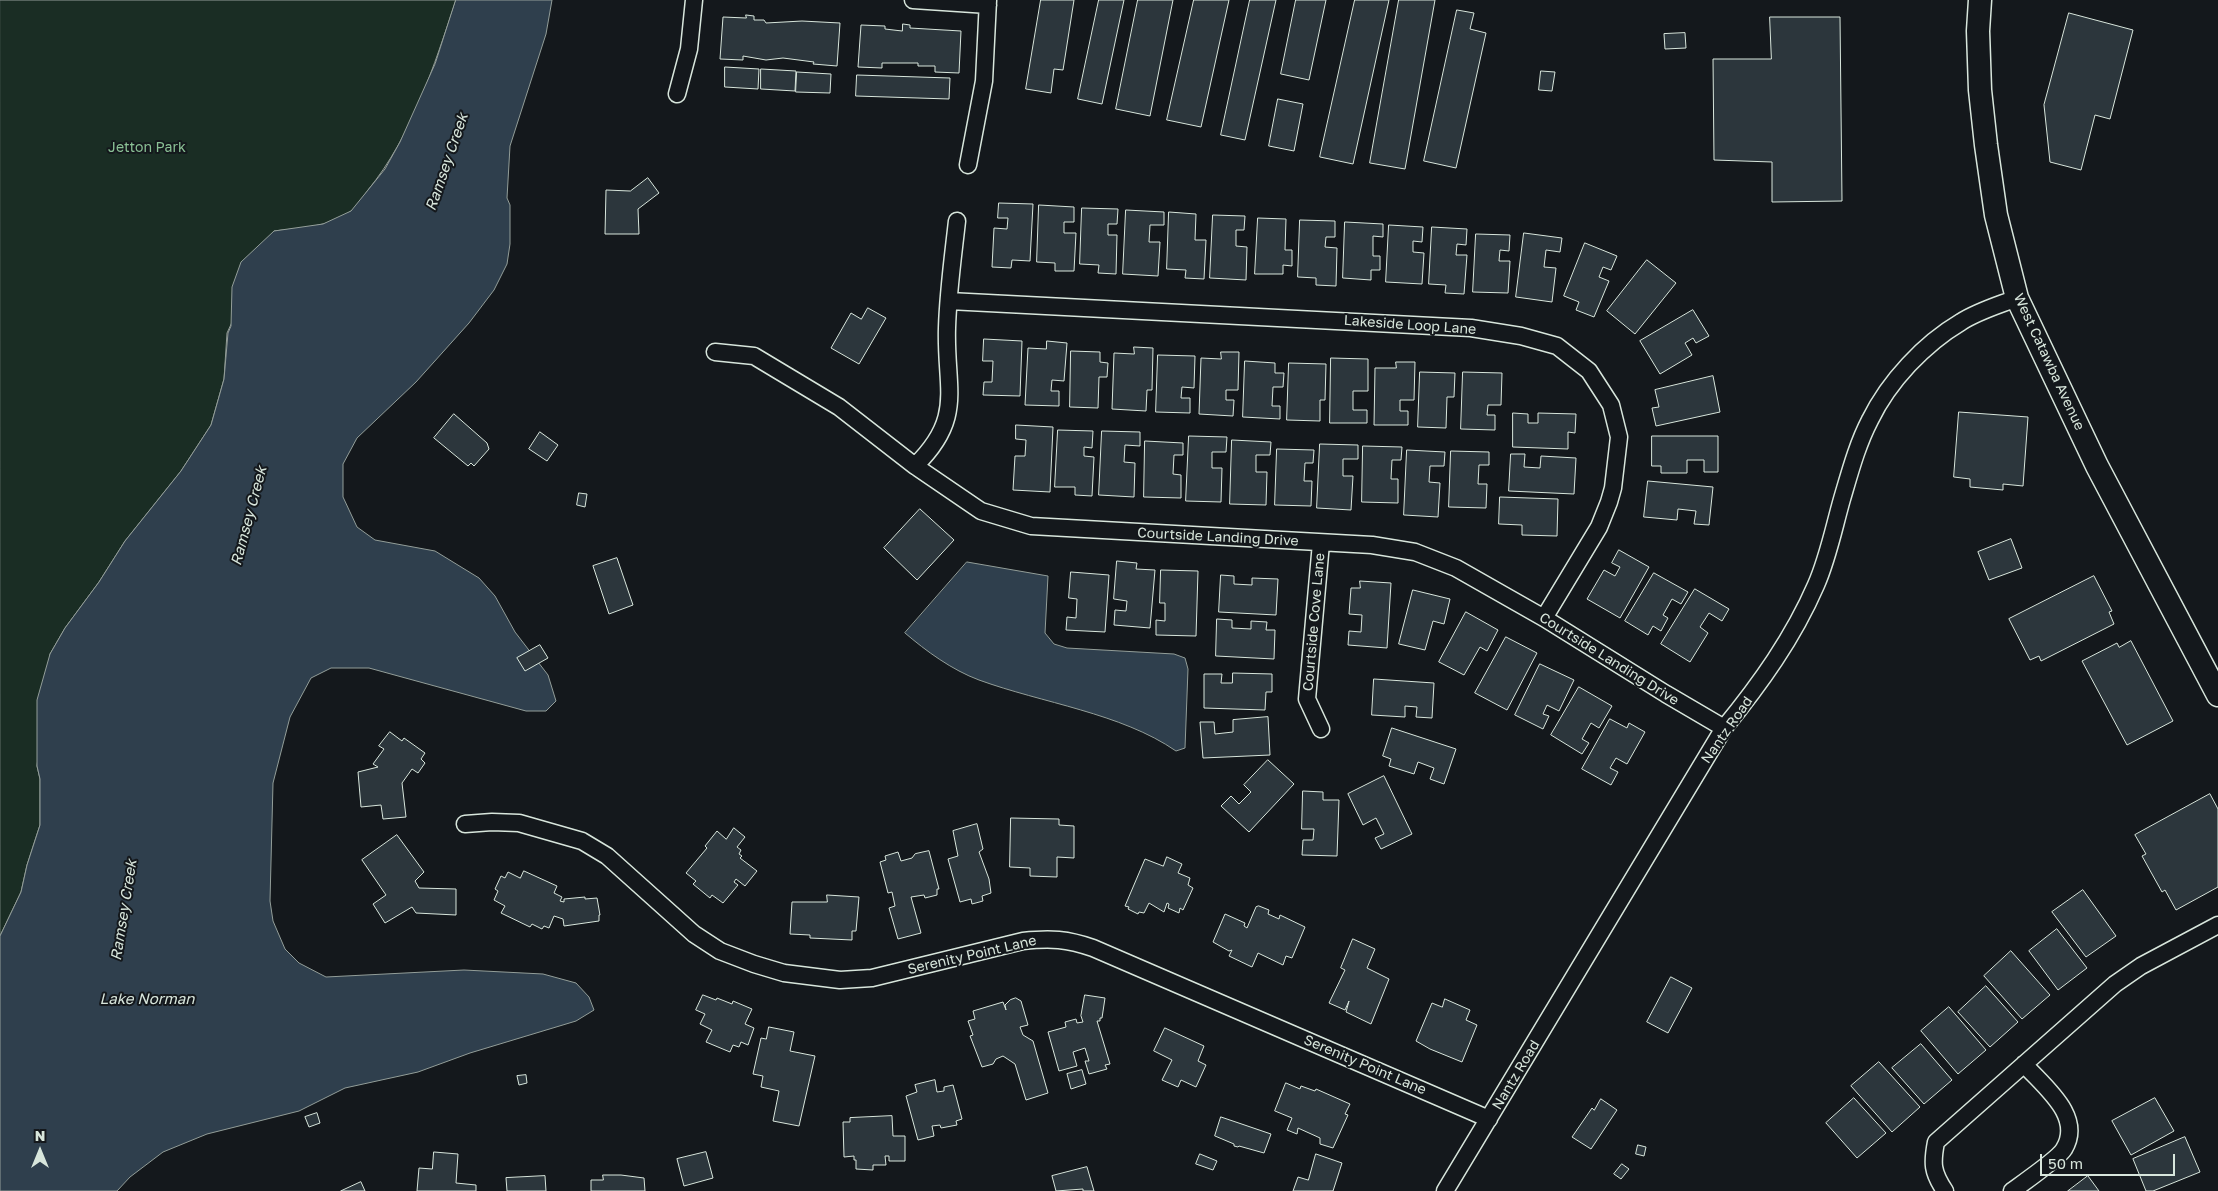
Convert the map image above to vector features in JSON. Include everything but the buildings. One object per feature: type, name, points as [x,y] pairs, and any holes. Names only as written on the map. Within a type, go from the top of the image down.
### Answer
[{"type":"main road","name":"West Catawba Avenue","points":[[1980,0],[1980,90],[1986,145],[1996,216],[2017,298],[2097,466],[2218,695]]},
{"type":"street","points":[[677,94],[689,48],[694,0]]},
{"type":"street","points":[[914,0],[988,3],[984,81],[968,165]]},
{"type":"street","points":[[915,466],[931,450],[943,431],[951,398],[947,330],[957,221]]},
{"type":"street","name":"Nantz Road","points":[[1445,1191],[1724,728],[1771,667],[1816,584],[1855,456],[1870,420],[1887,390],[1915,359],[1937,339],[1962,321],[2017,298]]},
{"type":"street","name":"Lakeside Loop Lane","points":[[949,301],[1472,328],[1521,336],[1557,346],[1589,371],[1612,404],[1619,438],[1613,488],[1604,515],[1544,618]]},
{"type":"street","name":"Courtside Landing Drive","points":[[715,352],[754,356],[839,407],[915,466],[981,511],[1032,526],[1372,546],[1415,552],[1456,568],[1544,618],[1724,728]]},
{"type":"street","name":"Courtside Cove Lane","points":[[1321,543],[1307,699],[1321,729]]},
{"type":"street","name":"Serenity Point Lane","points":[[465,824],[519,823],[582,841],[607,856],[694,934],[720,950],[754,964],[784,973],[840,980],[872,978],[1023,941],[1048,938],[1070,941],[1093,948],[1489,1119]]},
{"type":"street","points":[[1945,1191],[1936,1179],[1933,1163],[1936,1142],[2115,984],[2141,966],[2218,924]]},
{"type":"street","points":[[2012,1191],[2064,1150],[2069,1135],[2069,1120],[2064,1108],[2024,1064]]},
{"type":"green space","name":"Jetton Park","points":[[0,0],[456,0],[430,75],[409,124],[384,169],[358,204],[343,216],[325,224],[274,231],[227,333],[224,379],[211,425],[181,471],[125,541],[99,582],[65,628],[50,654],[37,766],[40,779],[40,825],[27,865],[21,892],[0,936]]},
{"type":"water","name":"Lake Norman","points":[[456,0],[552,0],[546,34],[510,146],[507,198],[510,205],[510,244],[507,264],[494,290],[469,323],[416,382],[357,438],[343,464],[343,497],[357,527],[375,540],[435,551],[479,578],[495,596],[515,632],[548,675],[556,701],[546,711],[526,711],[369,668],[331,668],[311,678],[290,717],[273,783],[270,901],[273,921],[285,949],[299,963],[326,977],[464,970],[543,974],[576,983],[589,997],[594,1010],[576,1021],[470,1053],[418,1072],[345,1088],[299,1111],[207,1134],[163,1152],[130,1177],[117,1191],[0,1191],[0,936],[21,892],[27,865],[40,825],[40,779],[37,766],[37,700],[50,654],[65,628],[99,582],[125,541],[181,471],[211,425],[224,379],[228,333],[231,326],[232,287],[241,262],[274,231],[323,224],[351,211],[385,169],[400,142],[435,64]]},
{"type":"water","points":[[967,562],[1048,576],[1045,633],[1054,644],[1067,648],[1174,654],[1185,658],[1188,669],[1185,748],[1176,751],[1131,727],[979,680],[959,671],[940,659],[905,633]]},
{"type":"water label","name":"Ramsey Creek","points":[[447,162]]},
{"type":"water label","name":"Ramsey Creek","points":[[249,516]]},
{"type":"water label","name":"Ramsey Creek","points":[[124,910]]}]
